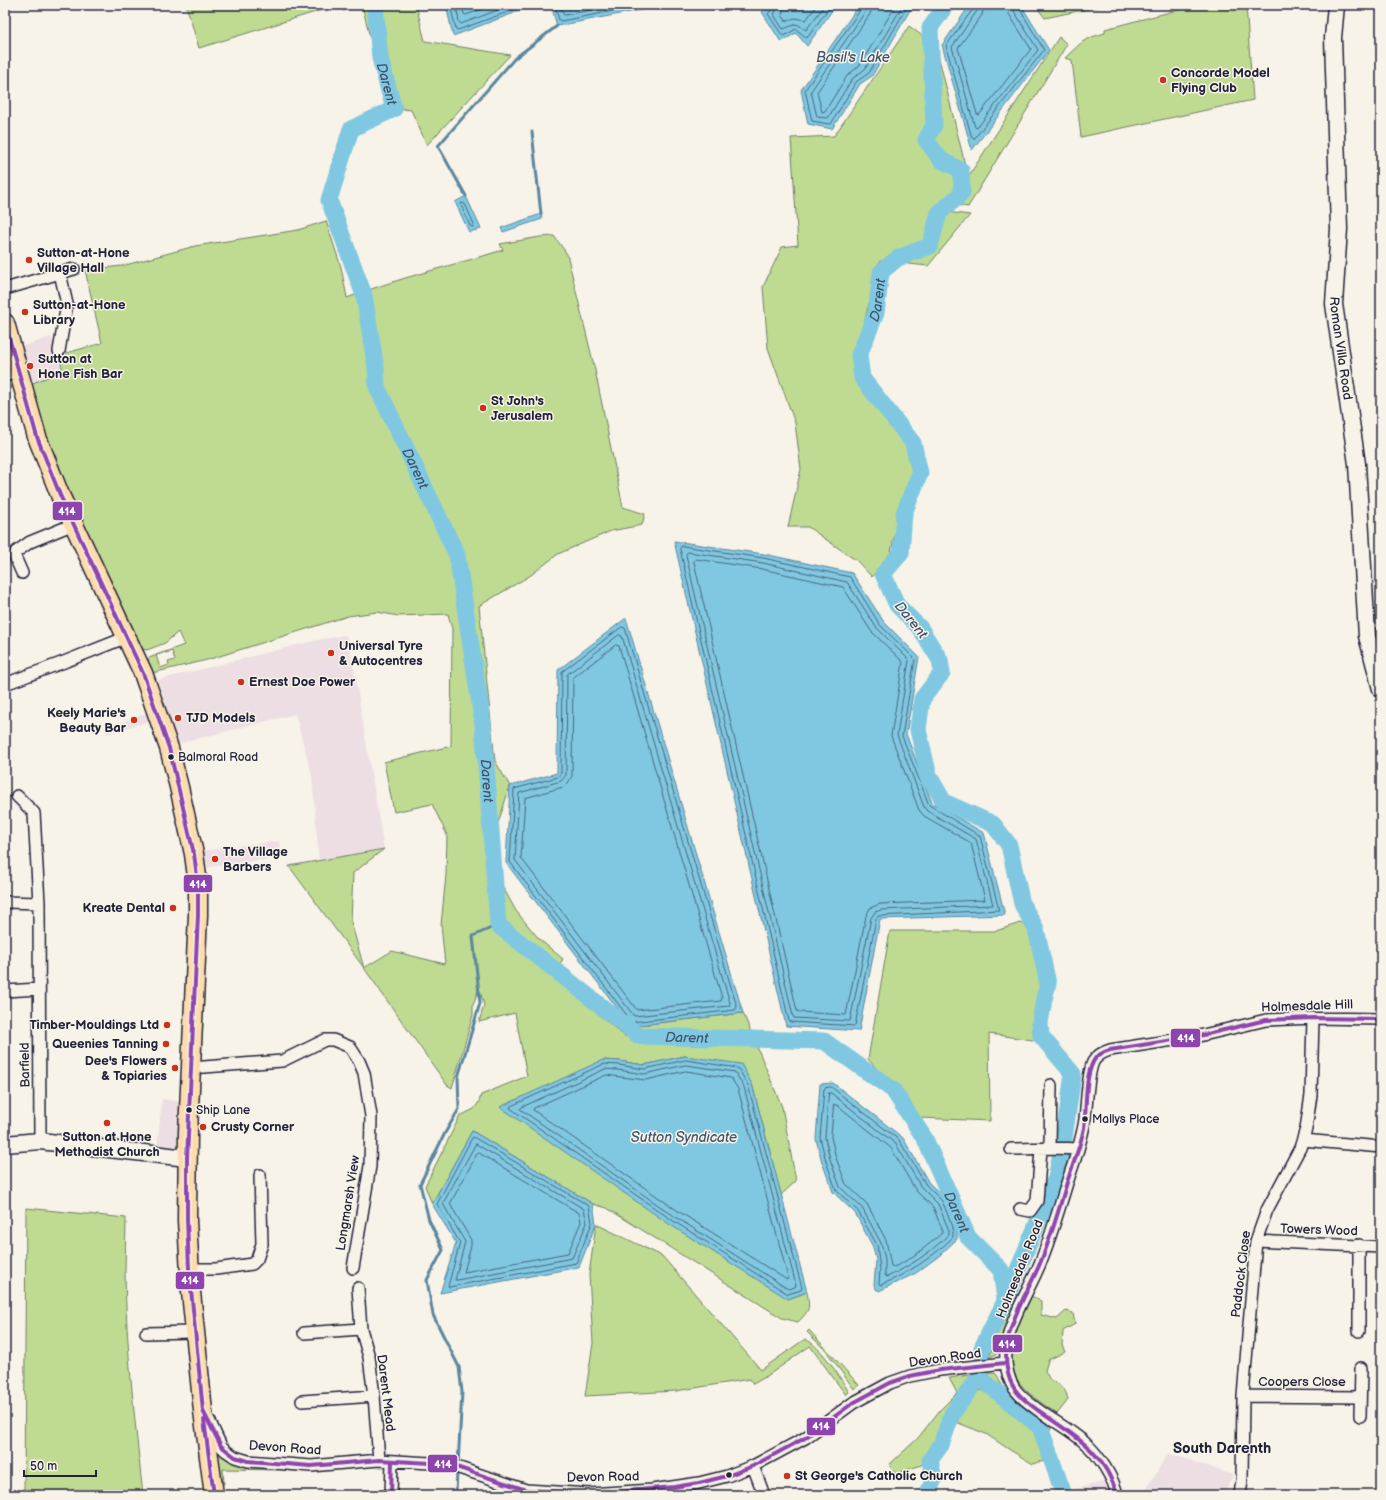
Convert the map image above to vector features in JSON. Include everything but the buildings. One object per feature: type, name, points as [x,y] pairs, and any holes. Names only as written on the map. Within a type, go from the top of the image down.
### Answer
[{"type":"main road","points":[[5,323],[12,374],[60,495],[127,637],[150,692],[169,748],[194,854],[198,884],[198,915],[187,1158],[187,1220],[189,1269],[195,1332],[203,1411],[214,1495]]},
{"type":"street","name":"Roman Villa Road","points":[[1336,5],[1333,38],[1339,229],[1334,304],[1357,464],[1367,636],[1381,689]]},
{"type":"street","points":[[5,289],[74,269]]},
{"type":"street","points":[[59,351],[67,304],[60,273]]},
{"type":"street","points":[[22,574],[15,557],[16,552],[30,542],[74,524]]},
{"type":"street","points":[[5,684],[127,637]]},
{"type":"street","name":"Barfield","points":[[17,796],[34,813],[38,903],[40,1141]]},
{"type":"street","points":[[5,902],[38,903]]},
{"type":"street","points":[[5,991],[38,989]]},
{"type":"street","name":"Holmesdale Hill","points":[[1095,1059],[1101,1054],[1110,1050],[1199,1036],[1266,1020],[1313,1018],[1381,1019]]},
{"type":"street","name":"Paddock Close","points":[[1240,1495],[1242,1480],[1243,1396],[1256,1241],[1267,1210],[1303,1140],[1311,1096],[1313,1018]]},
{"type":"street","name":"Longmarsh View","points":[[191,1068],[282,1062],[325,1040],[333,1040],[350,1047],[359,1061],[364,1073],[371,1116],[370,1166],[352,1268]]},
{"type":"street","name":"Holmesdale Road","points":[[1095,1059],[1091,1071],[1085,1121],[1075,1149],[1041,1262],[1012,1323],[1006,1350],[1001,1364],[1015,1390],[1032,1406],[1086,1443],[1102,1463],[1116,1490],[1117,1495]]},
{"type":"street","points":[[1020,1209],[1030,1211],[1037,1201],[1049,1148],[1050,1085]]},
{"type":"street","points":[[1303,1140],[1381,1147]]},
{"type":"street","points":[[5,1144],[40,1141],[187,1158]]},
{"type":"street","points":[[1011,1148],[1075,1149]]},
{"type":"street","points":[[189,1269],[216,1269],[252,1264],[257,1259],[262,1244],[260,1175]]},
{"type":"street","name":"Towers Wood","points":[[1256,1241],[1381,1247]]},
{"type":"street","points":[[1359,1245],[1359,1331]]},
{"type":"street","name":"Darent Mead","points":[[358,1288],[361,1329],[369,1357],[374,1396],[379,1460]]},
{"type":"street","points":[[304,1333],[361,1329]]},
{"type":"street","points":[[146,1333],[195,1332]]},
{"type":"street","name":"Devon Road","points":[[203,1411],[221,1446],[236,1457],[248,1461],[311,1466],[379,1460],[447,1464],[474,1472],[526,1492],[589,1494],[652,1490],[699,1483],[727,1476],[753,1466],[805,1438],[854,1403],[890,1382],[940,1370],[1001,1364]]},
{"type":"street","name":"Coopers Close","points":[[1360,1416],[1361,1368]]},
{"type":"street","points":[[302,1401],[374,1396]]},
{"type":"street","name":"Coopers Close","points":[[1243,1396],[1360,1397]]},
{"type":"street","points":[[391,1495],[392,1461]]},
{"type":"street","points":[[753,1466],[764,1495]]},
{"type":"shaded area","points":[[51,337],[56,355],[59,355],[63,371],[28,385],[17,348]]},
{"type":"shaded area","points":[[345,635],[349,641],[384,849],[319,861],[312,775],[295,714],[176,744],[158,680],[313,641]]},
{"type":"shaded area","points":[[146,714],[149,721],[107,734],[105,727]]},
{"type":"shaded area","points":[[279,841],[281,857],[203,868],[201,851]]},
{"type":"shaded area","points":[[162,1099],[182,1102],[178,1150],[157,1150]]},
{"type":"shaded area","points":[[1168,1453],[1233,1475],[1224,1495],[1122,1495],[1121,1492],[1146,1490]]},
{"type":"shaded area","points":[[1107,1481],[1112,1495],[1069,1495],[1067,1491]]},
{"type":"green space","points":[[186,5],[323,5],[325,9],[199,48]]},
{"type":"green space","points":[[342,5],[362,5],[343,11]]},
{"type":"green space","points":[[362,5],[416,5],[425,41],[510,55],[427,145],[411,110],[387,107]]},
{"type":"green space","points":[[1035,5],[1106,5],[1045,18]]},
{"type":"green space","name":"Concorde Model Flying Club","points":[[1197,5],[1246,5],[1253,100],[1081,137],[1072,60],[1065,58],[1082,42],[1105,33],[1105,29]]},
{"type":"green space","points":[[909,26],[936,46],[968,177],[1059,37],[1067,44],[968,207],[947,203],[939,211],[970,215],[928,266],[880,261],[855,358],[864,391],[911,447],[912,476],[900,506],[891,552],[872,577],[857,561],[808,527],[788,527],[801,469],[795,423],[768,348],[763,287],[782,247],[798,245],[791,138],[834,136]]},
{"type":"green space","points":[[326,221],[341,267],[347,298],[405,278],[503,250],[500,244],[554,236],[567,254],[595,370],[623,507],[645,514],[642,525],[611,531],[558,554],[531,575],[479,606],[495,761],[510,786],[493,839],[499,880],[516,911],[539,939],[563,959],[552,976],[626,1037],[631,1026],[743,1013],[782,1107],[796,1181],[781,1195],[752,1084],[685,1056],[644,1065],[603,1060],[788,1299],[807,1292],[809,1305],[807,1311],[798,1322],[782,1318],[607,1208],[593,1204],[472,1131],[432,1204],[425,1186],[460,1116],[474,1109],[479,1102],[481,1095],[527,1076],[515,1013],[479,1022],[484,1005],[479,988],[473,1005],[473,1015],[452,1088],[447,1085],[364,968],[392,951],[445,964],[441,925],[446,875],[447,835],[432,804],[394,812],[384,762],[451,746],[452,629],[448,614],[398,616],[377,612],[348,616],[207,660],[152,673],[148,661],[149,658],[156,655],[160,668],[169,665],[168,662],[175,660],[172,651],[165,652],[184,645],[178,632],[165,643],[147,650],[142,649],[60,473],[28,385],[63,371],[59,355],[102,343],[85,270],[122,266],[195,246],[298,230]]},
{"type":"green space","points":[[384,849],[353,873],[351,922],[364,968],[289,866]]},
{"type":"green space","points":[[1020,923],[1029,926],[1045,984],[1038,1015],[1040,1041],[989,1034],[990,1121],[920,1118],[868,1059],[890,931],[996,931]]},
{"type":"green space","points":[[26,1208],[126,1218],[125,1273],[127,1328],[131,1384],[143,1495],[24,1495]]},
{"type":"green space","points":[[596,1224],[662,1256],[761,1370],[805,1339],[818,1348],[824,1355],[849,1392],[846,1395],[810,1346],[753,1384],[750,1379],[676,1391],[585,1396],[593,1343],[589,1275]]},
{"type":"green space","points":[[1014,1294],[1020,1295],[1002,1349],[999,1349],[997,1354],[989,1357],[1005,1311]]},
{"type":"green space","points":[[1031,1296],[1041,1301],[1041,1315],[1057,1319],[1066,1311],[1073,1313],[1075,1324],[1063,1331],[1062,1345],[1065,1352],[1048,1360],[1045,1371],[1050,1380],[1057,1383],[1066,1392],[1068,1400],[1057,1414],[1023,1387],[1016,1377],[1012,1366],[1013,1342],[1016,1330]]},
{"type":"green space","points":[[809,1330],[859,1385],[854,1389],[827,1352],[807,1332]]},
{"type":"green space","points":[[988,1373],[995,1373],[1004,1389],[1041,1422],[1052,1427],[1044,1440],[1048,1461],[1033,1464],[986,1434],[956,1422],[938,1459],[896,1474],[889,1465],[918,1438],[940,1410],[957,1393],[949,1378],[970,1375],[971,1383],[979,1390],[985,1391],[990,1389]]},
{"type":"green space","points":[[217,1448],[278,1470],[223,1469],[224,1484],[219,1485]]},
{"type":"water","points":[[446,5],[521,5],[522,10],[453,36]]},
{"type":"water","points":[[551,5],[651,5],[651,8],[557,26]]},
{"type":"water","points":[[770,5],[836,5],[807,46],[796,33],[781,42],[762,12]]},
{"type":"water","name":"Basil's Lake","points":[[859,5],[913,5],[872,76],[860,84],[832,129],[808,124],[801,90]]},
{"type":"water","points":[[970,5],[1021,5],[1049,50],[972,150],[942,45]]},
{"type":"water","points":[[466,196],[481,229],[469,232],[455,202]]},
{"type":"water","points":[[541,214],[542,219],[503,232],[501,228]]},
{"type":"water","points":[[674,541],[764,554],[852,573],[884,622],[919,657],[906,734],[932,803],[984,833],[1005,915],[880,919],[859,1031],[786,1026]]},
{"type":"water","points":[[626,618],[743,1013],[631,1026],[506,863],[510,786],[557,773],[558,670]]},
{"type":"water","name":"Sutton Syndicate","points":[[685,1056],[741,1064],[752,1084],[807,1292],[788,1299],[669,1224],[500,1107],[603,1060],[644,1065]]},
{"type":"water","points":[[833,1083],[903,1138],[929,1183],[945,1198],[957,1226],[957,1239],[939,1256],[916,1273],[879,1291],[874,1285],[876,1260],[873,1247],[855,1213],[833,1192],[822,1162],[816,1139],[820,1084]]},
{"type":"water","points":[[472,1131],[593,1204],[596,1224],[579,1267],[440,1293],[456,1243],[432,1204]]},
{"type":"waterway","name":"Darent","points":[[375,5],[380,58],[394,109],[351,129],[329,200],[364,295],[376,368],[377,387],[457,555],[483,724],[498,925],[639,1036],[824,1041],[893,1090],[925,1139],[968,1237],[1001,1270],[1005,1299]]},
{"type":"waterway","name":"Darent","points":[[927,1495],[934,1479],[930,1460],[941,1445],[952,1414],[979,1377],[982,1348],[1006,1299],[1056,1178],[1064,1138],[1073,1074],[1041,1036],[1040,1023],[1048,984],[1036,929],[1022,904],[1009,845],[993,824],[944,802],[929,776],[918,730],[922,699],[942,673],[940,660],[920,628],[897,605],[883,574],[901,553],[904,513],[920,473],[913,443],[862,378],[859,355],[876,313],[881,272],[898,258],[930,246],[939,213],[962,193],[961,170],[941,160],[926,140],[934,125],[930,28],[946,5]]},
{"type":"waterway","points":[[466,196],[438,146],[515,58],[557,26]]},
{"type":"waterway","points":[[532,132],[541,214]]},
{"type":"waterway","points":[[458,1465],[462,1392],[459,1367],[433,1315],[427,1280],[443,1250],[429,1220],[420,1184],[445,1133],[459,1109],[458,1077],[480,1003],[473,936],[498,925]]},
{"type":"waterway","name":"Darent","points":[[979,1377],[1040,1427],[1064,1495]]},
{"type":"waterway","points":[[456,1495],[457,1471]]},
{"type":"transit line","name":"414","points":[[5,323],[37,437],[60,495],[143,673],[169,748],[194,854],[198,884],[198,915],[187,1158],[189,1269],[203,1411],[221,1446],[235,1457],[248,1461],[311,1466],[379,1460],[447,1464],[526,1490],[589,1494],[674,1487],[727,1476],[753,1466],[805,1438],[853,1403],[890,1383],[910,1376],[940,1370],[1005,1363]]},
{"type":"transit line","name":"414","points":[[1117,1495],[1112,1480],[1096,1455],[1075,1437],[1018,1394],[1012,1385],[1006,1364],[1006,1349],[1014,1319],[1045,1252],[1080,1143],[1085,1120],[1088,1077],[1094,1060],[1100,1054],[1110,1050],[1199,1036],[1266,1020],[1313,1018],[1381,1019]]},
{"type":"transit line","name":"414","points":[[204,1420],[214,1495]]},
{"type":"transit line","name":"414","points":[[391,1495],[392,1461]]},
{"type":"place","name":"Concorde Model Flying Club","points":[[1163,80]]},
{"type":"place","name":"Sutton-at-Hone Village Hall","points":[[29,260]]},
{"type":"place","name":"Sutton-at-Hone Library","points":[[25,312]]},
{"type":"place","name":"Sutton at Hone Fish Bar","points":[[30,366]]},
{"type":"place","name":"St John's Jerusalem","points":[[483,408]]},
{"type":"place","name":"Universal Tyre & Autocentres","points":[[331,653]]},
{"type":"place","name":"Ernest Doe Power","points":[[241,682]]},
{"type":"place","name":"TJD Models","points":[[178,718]]},
{"type":"place","name":"Keely Marie's Beauty Bar","points":[[134,720]]},
{"type":"place","name":"Balmoral Road","points":[[171,757]]},
{"type":"place","name":"The Village Barbers","points":[[215,859]]},
{"type":"place","name":"Kreate Dental","points":[[173,908]]},
{"type":"place","name":"Timber-Mouldings Ltd","points":[[167,1025]]},
{"type":"place","name":"Queenies Tanning","points":[[166,1044]]},
{"type":"place","name":"Dee's Flowers & Topiaries","points":[[175,1068]]},
{"type":"place","name":"Ship Lane","points":[[189,1110]]},
{"type":"place","name":"Mallys Place","points":[[1085,1119]]},
{"type":"place","name":"Sutton at Hone Methodist Church","points":[[107,1123]]},
{"type":"place","name":"Crusty Corner","points":[[203,1127]]},
{"type":"place","name":"St George's Catholic Church","points":[[787,1476]]},
{"type":"district","name":"South Darenth","points":[[1222,1448]]}]
